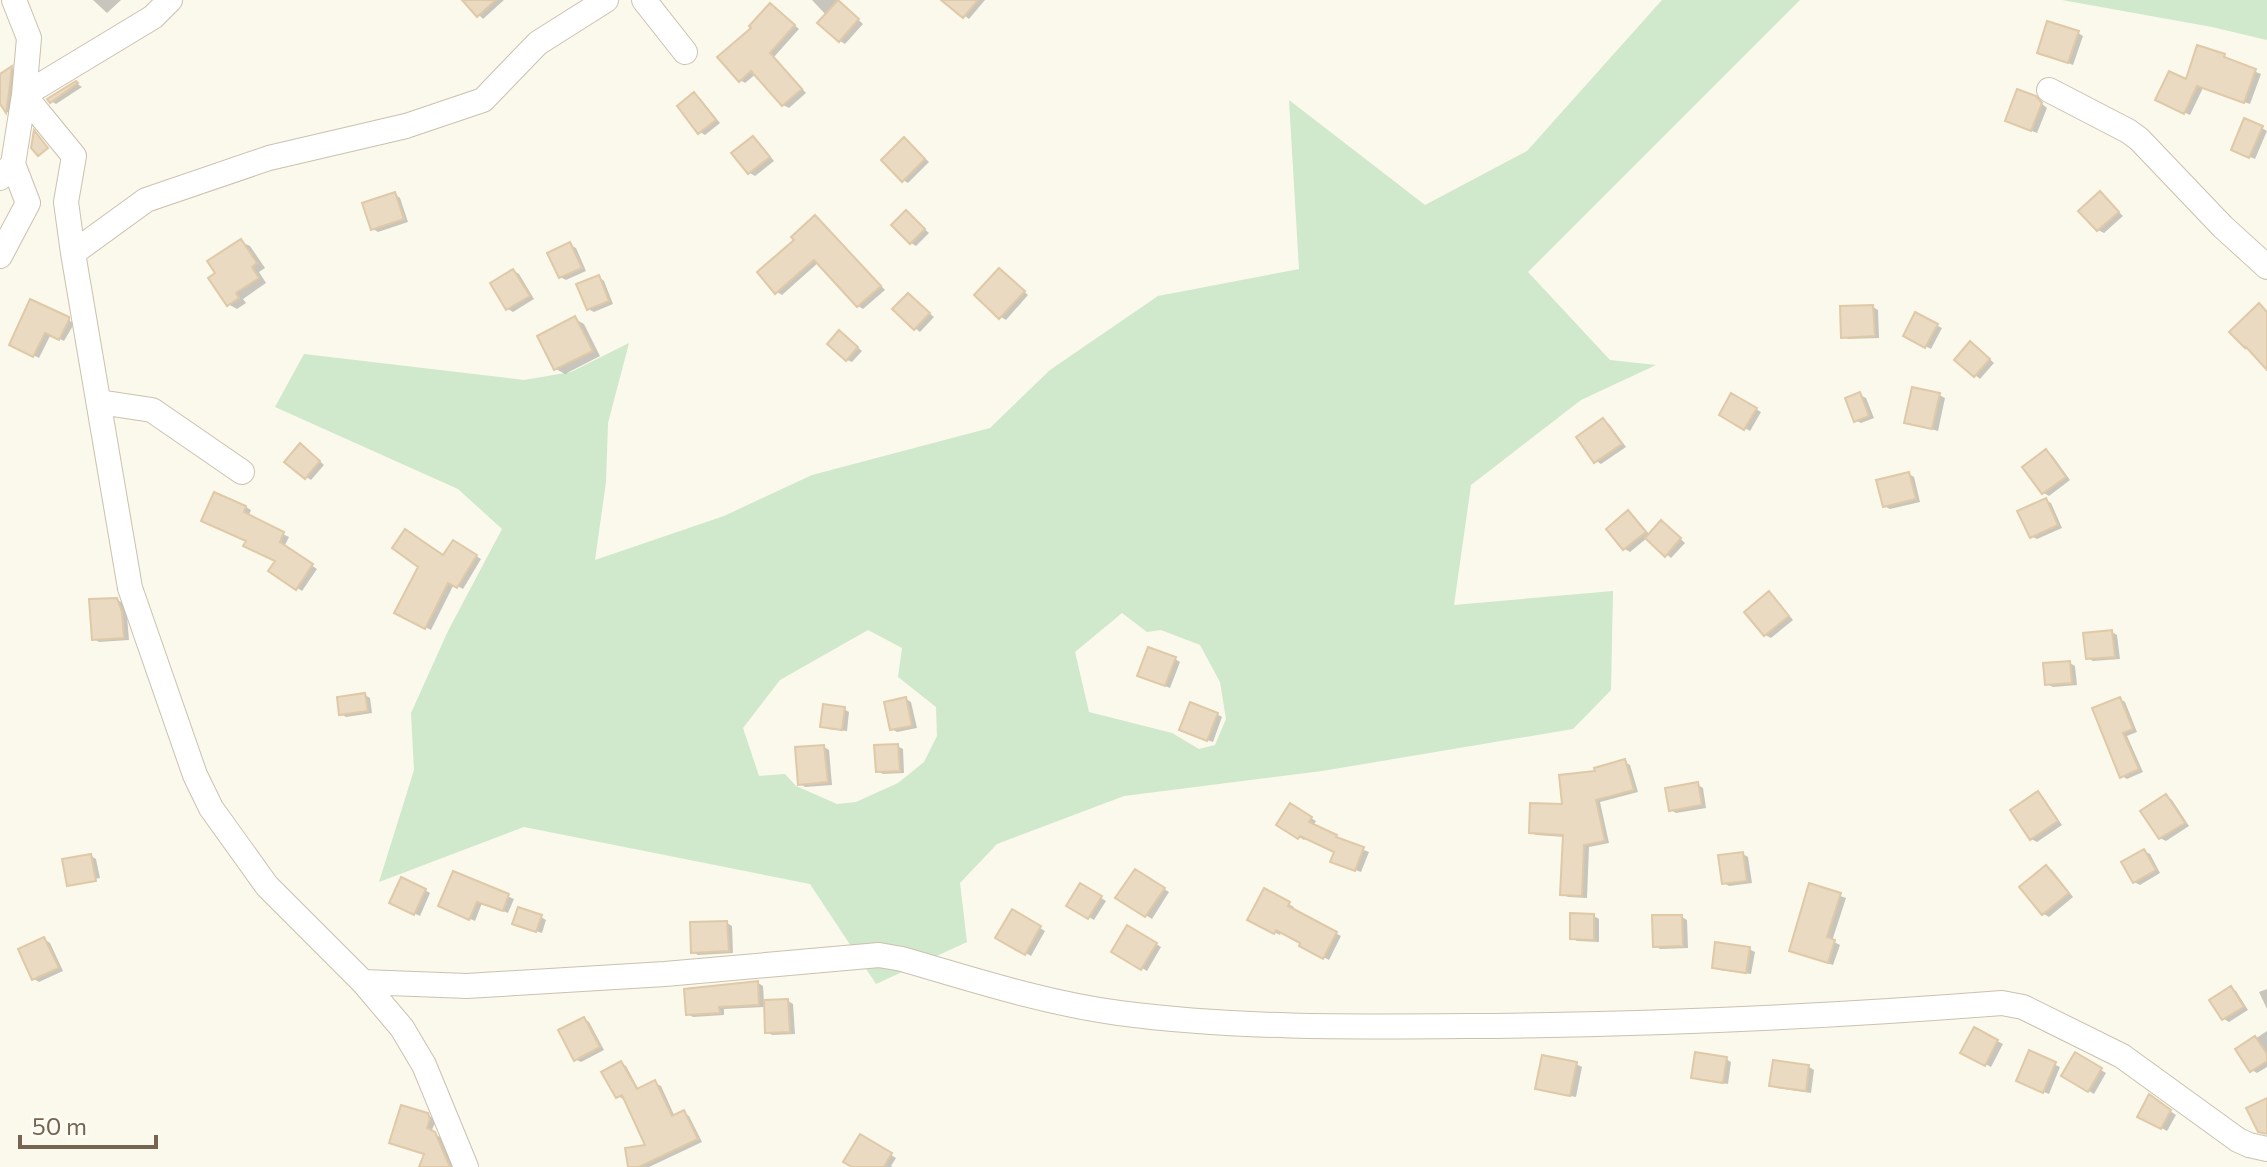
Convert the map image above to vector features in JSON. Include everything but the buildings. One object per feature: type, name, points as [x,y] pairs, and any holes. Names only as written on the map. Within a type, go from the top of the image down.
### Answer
[{"type":"street","points":[[0,256],[28,203],[6,171],[24,95],[29,38],[14,0]]},
{"type":"street","points":[[24,95],[153,17],[170,0]]},
{"type":"street","points":[[73,253],[146,200],[269,158],[406,126],[483,100],[538,43],[606,0]]},
{"type":"street","points":[[644,0],[685,52]]},
{"type":"street","points":[[2049,90],[2139,139],[2223,227],[2267,267]]},
{"type":"street","points":[[24,95],[74,156],[66,202],[130,588],[195,775],[211,808],[267,886],[363,982],[402,1028],[424,1065],[466,1167]]},
{"type":"street","points":[[99,402],[152,410],[242,472]]},
{"type":"street","points":[[363,982],[467,986],[665,974],[879,955],[1043,999],[1118,1013],[1205,1022],[1351,1027],[1639,1024],[2002,1003],[2023,1007],[2122,1056],[2238,1140],[2267,1149]]},
{"type":"green space","points":[[1662,0],[1800,0],[1528,272],[1610,360],[1656,365],[1581,400],[1471,485],[1454,605],[1613,591],[1611,690],[1573,729],[1322,771],[1124,796],[997,844],[960,883],[967,942],[876,984],[810,884],[524,827],[379,882],[414,770],[411,713],[448,631],[502,529],[458,489],[275,407],[304,354],[524,380],[571,372],[629,343],[608,423],[606,482],[595,560],[724,516],[812,475],[990,428],[1050,370],[1158,296],[1299,269],[1289,100],[1425,205],[1527,151]],"holes":[[[1122,613],[1147,632],[1161,630],[1200,645],[1220,682],[1226,719],[1215,745],[1199,749],[1172,733],[1089,712],[1075,652]],[[868,630],[902,648],[898,677],[936,707],[937,736],[924,762],[898,783],[856,802],[837,804],[796,786],[785,774],[759,776],[743,728],[780,680]]]},
{"type":"green space","points":[[2062,0],[2267,0],[2267,40],[2212,27]]}]
